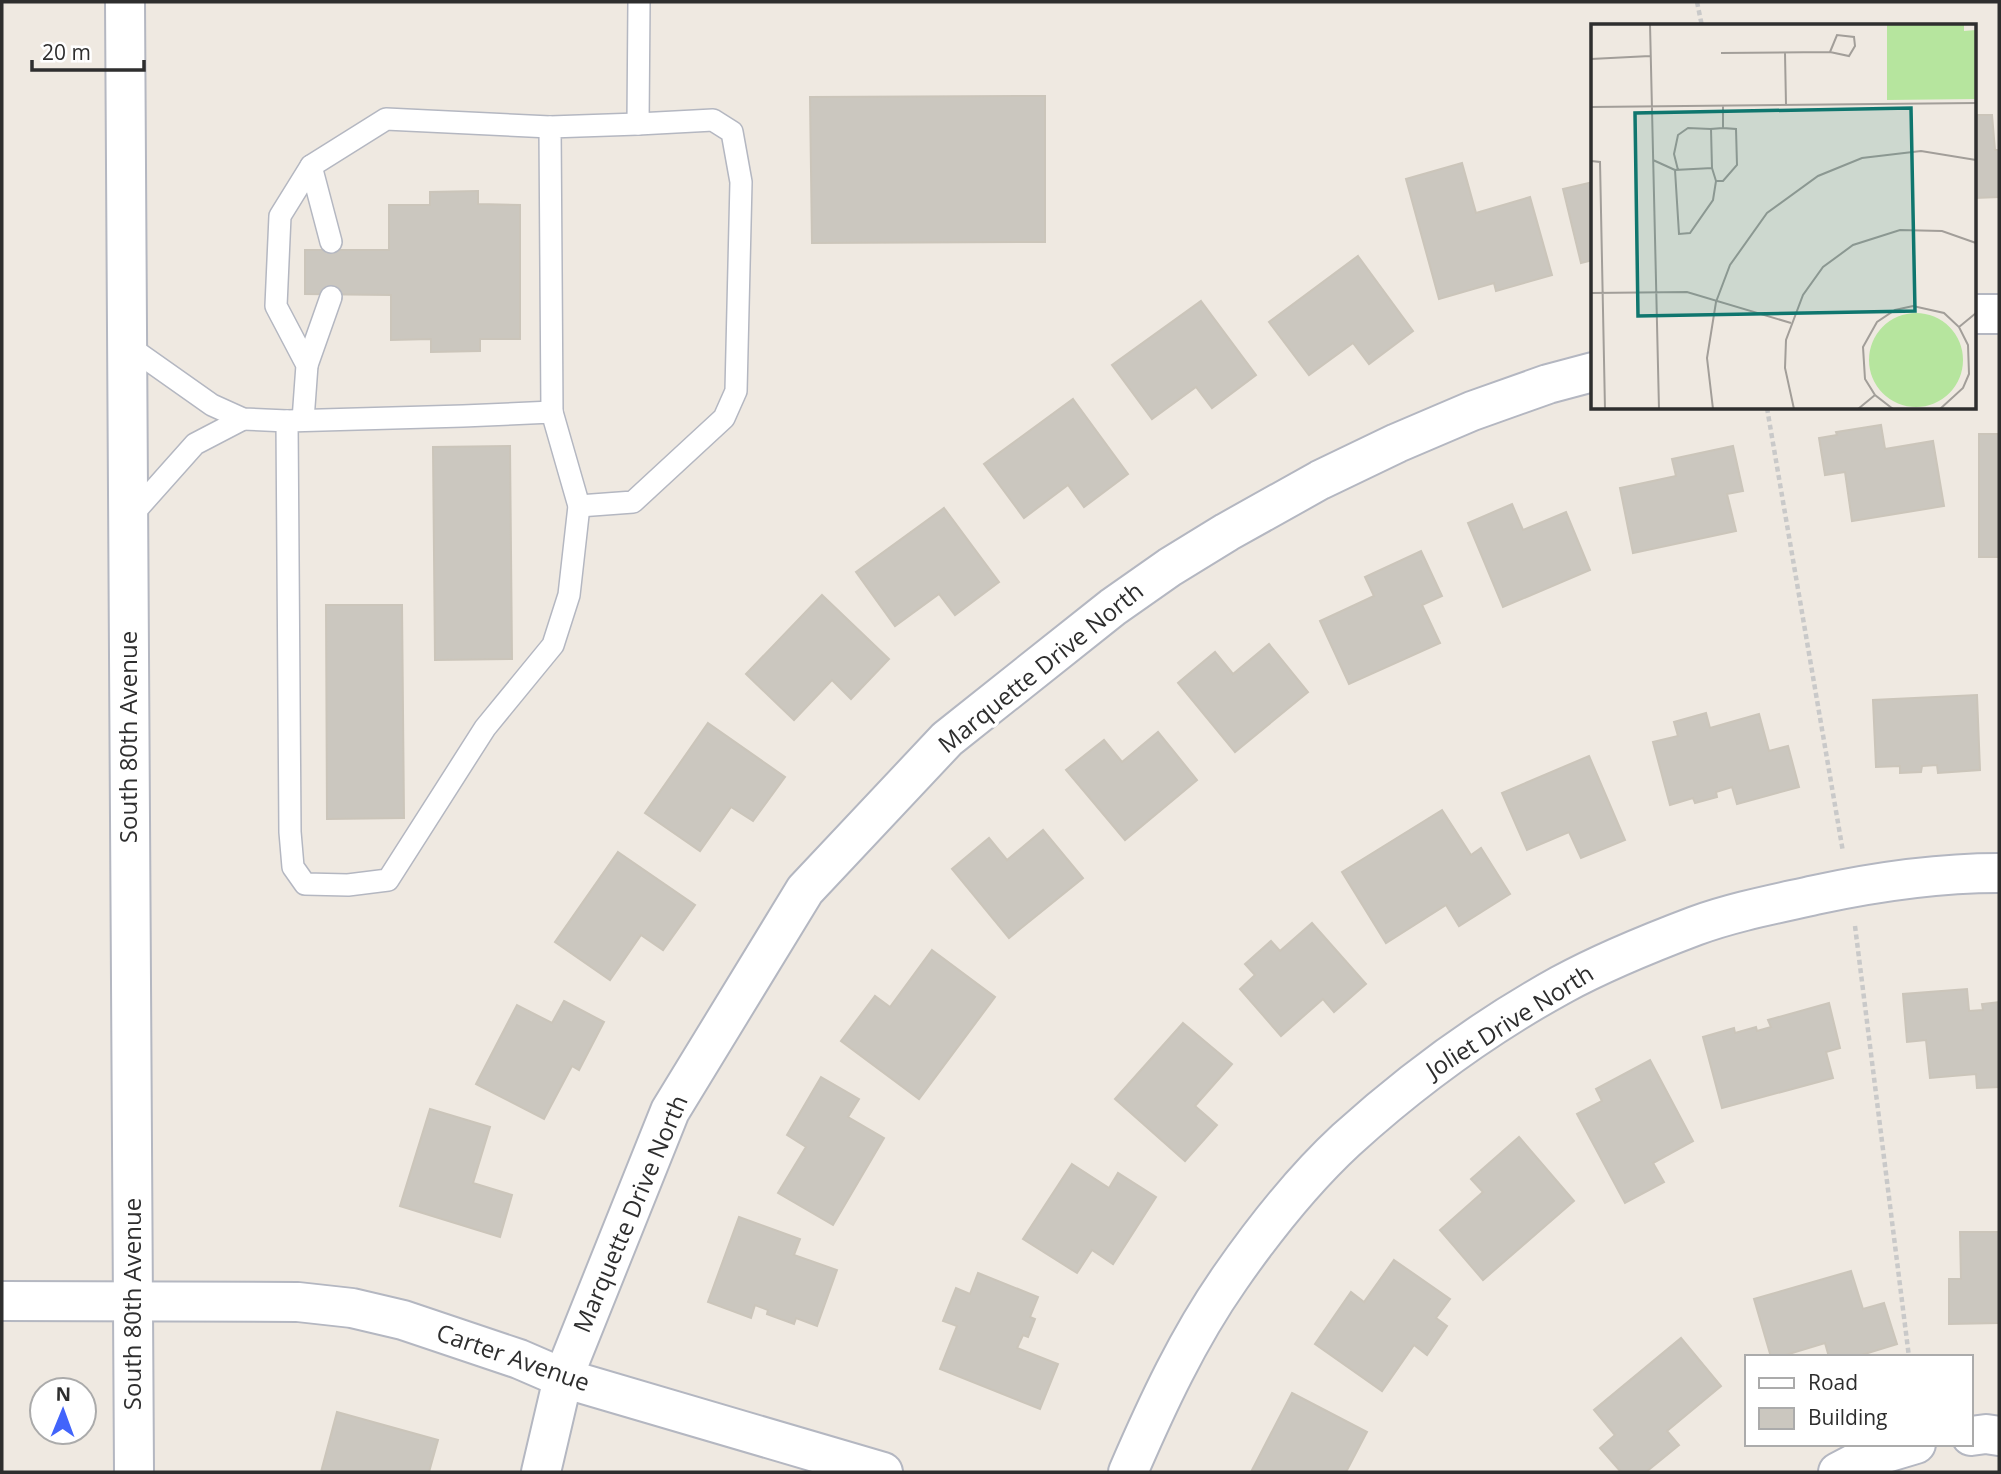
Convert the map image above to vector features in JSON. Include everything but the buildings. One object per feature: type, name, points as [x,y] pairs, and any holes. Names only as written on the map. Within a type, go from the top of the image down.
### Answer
[{"type":"street","name":"South 80th Avenue","points":[[125,2],[134,1472]]},
{"type":"street","points":[[1976,314],[1999,314]]},
{"type":"street","name":"Marquette Drive North","points":[[541,1472],[563,1378],[670,1111],[805,890],[947,739],[1113,607],[1227,532],[1321,480],[1397,443],[1472,411],[1591,373]]},
{"type":"street","name":"Joliet Drive North","points":[[1128,1472],[1155,1410],[1193,1338],[1238,1267],[1289,1201],[1345,1142],[1446,1058],[1561,985],[1697,925],[1849,887],[1918,878],[1999,873]]},
{"type":"street","name":"Carter Avenue","points":[[2,1301],[298,1302],[352,1308],[403,1320],[519,1359],[563,1378],[883,1472]]},
{"type":"street","points":[[1973,1436],[1999,1436]]},
{"type":"street","points":[[1838,1472],[1859,1461],[1909,1446]]},
{"type":"lane","points":[[638,124],[639,2]]},
{"type":"lane","points":[[307,365],[276,306],[280,216],[312,166],[386,119],[550,127],[713,120],[732,132],[741,182],[736,391],[724,418],[633,502],[579,506]]},
{"type":"lane","points":[[331,297],[307,365],[295,421],[290,832],[293,867],[305,884],[348,885],[388,880],[485,728],[553,645],[569,595],[579,506],[552,412],[550,127]]},
{"type":"lane","points":[[312,166],[331,242]]},
{"type":"lane","points":[[127,345],[212,405],[243,419],[295,421],[552,412]]},
{"type":"lane","points":[[127,521],[195,444],[243,419]]},
{"type":"path","points":[[1697,2],[1702,24]]}]
